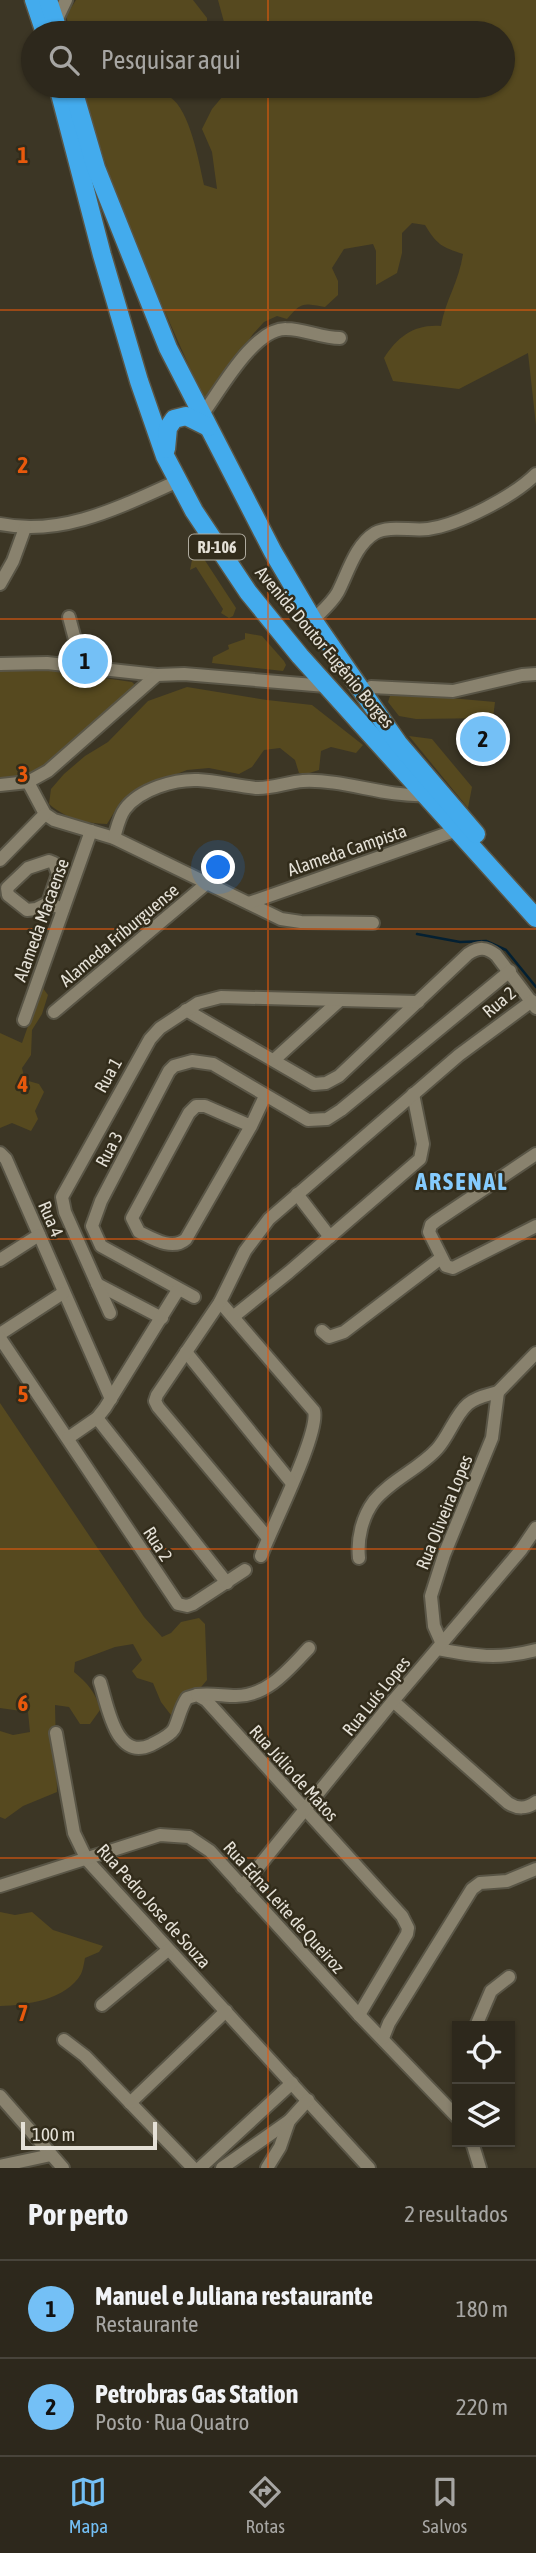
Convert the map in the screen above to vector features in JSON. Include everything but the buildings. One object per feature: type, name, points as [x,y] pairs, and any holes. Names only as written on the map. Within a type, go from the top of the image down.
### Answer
[{"type":"highway","points":[[34,0],[48,21]]},
{"type":"highway","points":[[48,0],[52,21]]},
{"type":"highway","name":"Avenida Doutor Eugênio Borges","points":[[61,98],[124,335],[165,456],[194,511],[248,592],[326,686],[536,918]]},
{"type":"highway","name":"Avenida Doutor Eugênio Borges","points":[[76,98],[96,167],[168,348],[273,552],[313,620],[398,743],[536,901]]},
{"type":"highway","points":[[165,456],[168,428],[174,419],[187,416],[205,421]]},
{"type":"street","points":[[57,21],[66,0]]},
{"type":"street","points":[[205,421],[242,360],[266,334],[287,329],[322,338],[340,338]]},
{"type":"street","points":[[313,620],[337,594],[355,557],[376,532],[424,530],[456,522],[523,487],[536,474]]},
{"type":"street","points":[[0,524],[25,528],[91,518],[178,481]]},
{"type":"street","points":[[0,584],[13,561],[25,528]]},
{"type":"street","points":[[69,617],[79,666]]},
{"type":"street","points":[[0,664],[27,662],[157,675],[184,674],[326,686]]},
{"type":"street","points":[[363,693],[370,687],[453,691],[536,674]]},
{"type":"street","points":[[0,785],[27,782],[48,771],[157,675]]},
{"type":"street","points":[[114,838],[125,808],[135,800],[180,781],[222,782],[257,788],[303,781],[344,784],[407,796],[425,795]]},
{"type":"street","points":[[27,782],[45,814],[54,820],[114,838],[206,884],[291,922],[373,923]]},
{"type":"street","points":[[0,860],[45,814]]},
{"type":"street","name":"Alameda Campista","points":[[249,903],[457,830]]},
{"type":"street","name":"Alameda Macaense","points":[[24,1020],[91,831]]},
{"type":"street","points":[[48,903],[58,874],[54,863],[49,861],[27,868],[7,888],[8,895],[27,910],[48,903],[63,909]]},
{"type":"street","name":"Alameda Friburguense","points":[[54,1012],[206,884]]},
{"type":"street","name":"Rua 2","points":[[274,1060],[320,1085],[339,1076],[468,954],[479,948],[489,949],[510,971],[534,1005],[459,1055],[413,1094]]},
{"type":"street","points":[[251,1126],[205,1106],[196,1106],[189,1113],[132,1218],[136,1229],[173,1246],[182,1244],[251,1126],[265,1096],[308,1120],[332,1116],[510,971]]},
{"type":"street","name":"Rua 1","points":[[110,1313],[65,1212],[62,1197],[150,1039],[160,1028],[207,999],[418,1002]]},
{"type":"street","points":[[186,1010],[274,1060],[341,1000]]},
{"type":"street","name":"Rua 3","points":[[194,1297],[101,1246],[93,1231],[93,1218],[174,1066],[192,1061],[213,1064],[265,1096]]},
{"type":"street","points":[[233,1317],[420,1159],[423,1144],[413,1094],[297,1194],[256,1234],[220,1302],[161,1388],[155,1401],[268,1538]]},
{"type":"street","points":[[536,1154],[431,1225],[429,1232],[441,1258],[449,1268],[458,1268],[536,1226]]},
{"type":"street","name":"Rua 4","points":[[3,1156],[111,1399]]},
{"type":"street","points":[[297,1194],[330,1237]]},
{"type":"street","points":[[0,1260],[39,1235]]},
{"type":"street","points":[[322,1331],[329,1338],[344,1332],[441,1258]]},
{"type":"street","points":[[97,1284],[162,1318]]},
{"type":"street","points":[[63,1293],[0,1336],[68,1438],[97,1418],[178,1290]]},
{"type":"street","points":[[220,1302],[314,1411],[315,1421],[309,1441],[261,1556]]},
{"type":"street","points":[[186,1352],[292,1482]]},
{"type":"street","name":"Rua Oliveira Lopes","points":[[359,1558],[361,1529],[373,1503],[384,1491],[429,1458],[448,1436],[470,1402],[498,1392],[536,1353]]},
{"type":"street","name":"Rua Oliveira Lopes","points":[[440,1647],[434,1626],[431,1596],[444,1555],[492,1438],[498,1392]]},
{"type":"street","points":[[97,1418],[227,1583]]},
{"type":"street","name":"Rua 2","points":[[68,1438],[178,1604],[193,1604],[245,1570]]},
{"type":"street","name":"Rua Luís Lopes","points":[[243,1887],[393,1701],[521,1550],[536,1528]]},
{"type":"street","points":[[440,1647],[496,1657],[536,1650]]},
{"type":"street","points":[[100,1682],[117,1733],[125,1744],[132,1748],[148,1746],[174,1729],[187,1698],[211,1693],[238,1696],[259,1691],[280,1678],[309,1648]]},
{"type":"street","name":"Rua Júlio de Matos","points":[[197,1695],[206,1700],[304,1811],[395,1908],[408,1928],[402,1944],[359,2015]]},
{"type":"street","points":[[393,1701],[508,1803],[524,1808],[536,1802]]},
{"type":"street","name":"Rua Pedro Jose de Souza","points":[[56,1733],[71,1821],[87,1860],[369,2168]]},
{"type":"street","name":"Rua Edna Leite de Queiroz","points":[[0,1886],[160,1835],[189,1837],[210,1851],[359,2015],[452,2105]]},
{"type":"street","points":[[383,2038],[472,1889],[480,1883],[507,1881],[536,1870]]},
{"type":"street","points":[[102,2005],[168,1950]]},
{"type":"street","points":[[478,2021],[491,1991],[509,1978]]},
{"type":"street","points":[[130,2103],[226,2011]]},
{"type":"street","points":[[64,2040],[85,2056],[193,2168]]},
{"type":"street","points":[[200,2168],[292,2083]]},
{"type":"street","points":[[0,2096],[62,2168]]},
{"type":"street","points":[[222,2168],[289,2121],[308,2100]]},
{"type":"street","points":[[267,2168],[280,2147],[289,2121]]},
{"type":"street","points":[[474,2147],[480,2168]]},
{"type":"street","points":[[0,2165],[51,2155]]},
{"type":"shaded area","points":[[76,0],[193,0],[207,21],[67,21],[66,16]]},
{"type":"shaded area","points":[[218,0],[536,0],[536,425],[528,353],[459,389],[393,381],[384,358],[395,343],[415,329],[441,326],[463,254],[441,244],[425,225],[412,223],[402,233],[402,253],[397,273],[376,285],[376,251],[373,244],[344,249],[332,268],[338,281],[338,295],[325,307],[303,305],[287,319],[277,316],[264,322],[206,404],[122,208],[86,98],[171,98],[188,124],[204,185],[217,189],[212,152],[202,129],[221,98],[515,98],[515,21],[224,21]]},
{"type":"shaded area","points":[[194,558],[204,559],[236,608],[233,616],[229,618],[221,613],[223,609],[196,567],[190,570]]},
{"type":"shaded area","points":[[245,633],[262,636],[284,661],[286,665],[283,671],[212,663],[213,657],[229,649],[228,645],[245,639]]},
{"type":"shaded area","points":[[28,667],[132,682],[136,686],[54,762],[25,778],[0,782],[0,671]]},
{"type":"shaded area","points":[[187,687],[312,705],[363,745],[356,753],[331,747],[321,751],[319,770],[306,774],[299,773],[295,760],[280,748],[264,750],[252,767],[239,774],[209,768],[187,770],[138,789],[121,801],[107,824],[76,819],[49,804],[51,789],[64,774],[85,756],[108,742],[148,701]]},
{"type":"shaded area","points":[[383,692],[495,702],[493,718],[416,719],[399,716],[388,702],[390,696]]},
{"type":"shaded area","points":[[409,736],[432,739],[472,787],[468,808]]},
{"type":"shaded area","points":[[42,987],[48,995],[42,1014],[32,1030],[31,1055],[22,1068],[25,1080],[39,1084],[44,1092],[35,1111],[38,1119],[31,1131],[12,1123],[0,1128],[0,1033],[22,1043]]},
{"type":"shaded area","points":[[0,1403],[144,1617],[162,1637],[171,1633],[181,1622],[199,1618],[205,1624],[207,1680],[174,1719],[161,1702],[153,1683],[137,1678],[132,1671],[142,1660],[133,1644],[115,1647],[75,1662],[74,1672],[90,1688],[100,1710],[90,1724],[80,1724],[69,1707],[55,1705],[57,1792],[23,1806],[5,1819],[0,1817],[0,1731],[13,1735],[30,1732],[28,1712],[0,1708]]},
{"type":"shaded area","points":[[0,1912],[15,1915],[32,1912],[53,1930],[103,1946],[99,1952],[85,1958],[81,1974],[66,1990],[34,2002],[0,2006]]},
{"type":"waterway","points":[[417,934],[460,942],[486,941],[506,950],[536,987]]},
{"type":"place","name":"Manuel e Juliana restaurante","points":[[85,661]]},
{"type":"place","name":"Petrobras Gas Station","points":[[483,739]]},
{"type":"district","name":"ARSENAL","points":[[462,1181]]}]
